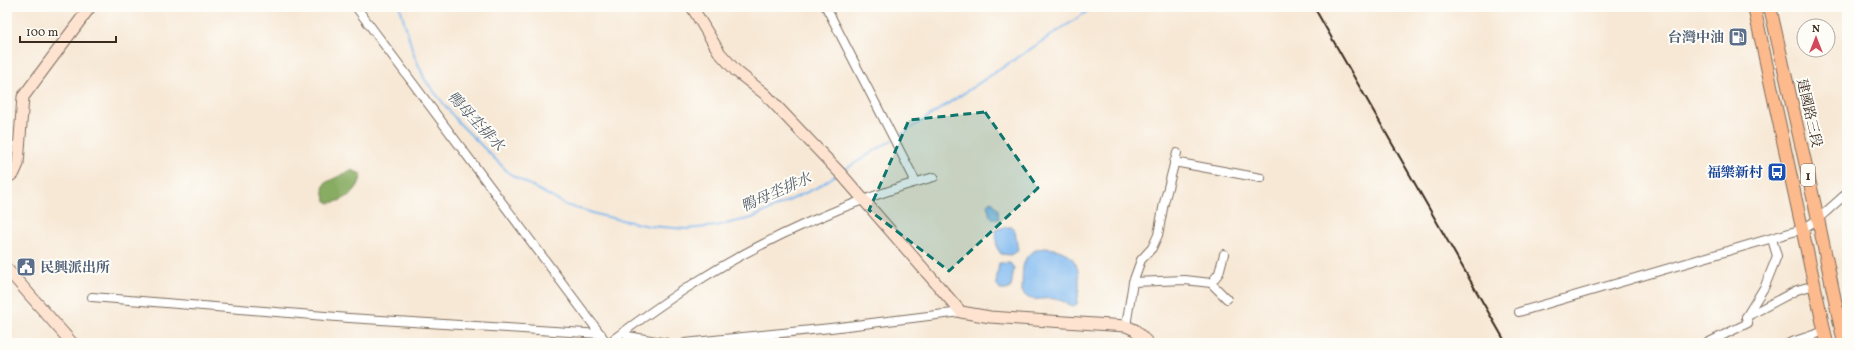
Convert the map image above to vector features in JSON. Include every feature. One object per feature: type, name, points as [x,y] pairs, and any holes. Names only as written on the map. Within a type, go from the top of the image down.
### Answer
[{"type":"main road","name":"1","points":[[1754,7],[1826,337]]},
{"type":"main road","name":"建國路三段","points":[[1770,7],[1818,219],[1844,343]]},
{"type":"street","points":[[7,178],[14,173],[18,164],[24,97],[90,7]]},
{"type":"street","points":[[356,7],[608,343],[693,283],[771,240],[864,200],[934,177]]},
{"type":"street","points":[[692,7],[719,52],[736,71],[765,94],[842,175],[961,312]]},
{"type":"street","points":[[826,7],[916,182]]},
{"type":"street","points":[[1126,326],[1132,282],[1141,260],[1152,248],[1158,235],[1164,203],[1177,153]]},
{"type":"street","points":[[1174,162],[1261,178]]},
{"type":"street","points":[[1519,312],[1803,229],[1818,219],[1847,193]]},
{"type":"street","points":[[1708,343],[1748,323],[1746,317],[1765,286],[1777,256],[1772,239]]},
{"type":"street","points":[[1211,283],[1219,273],[1224,254]]},
{"type":"street","points":[[7,269],[72,343]]},
{"type":"street","points":[[1132,282],[1185,280],[1211,283],[1227,299]]},
{"type":"street","points":[[1746,317],[1797,290],[1815,285]]},
{"type":"street","points":[[92,297],[349,318],[601,334]]},
{"type":"street","points":[[685,343],[832,328],[961,312],[990,317],[1126,326],[1135,330],[1148,343]]},
{"type":"street","points":[[628,336],[667,343]]},
{"type":"street","points":[[1789,343],[1826,337]]},
{"type":"highlighted area","points":[[985,112],[1038,188],[949,271],[869,210],[909,120]]},
{"type":"green space","points":[[351,170],[361,174],[355,190],[346,198],[335,202],[329,203],[325,200],[323,189],[325,183]]},
{"type":"water","points":[[992,201],[998,210],[999,219],[992,219],[990,217],[987,204]]},
{"type":"water","points":[[1005,227],[1012,227],[1015,231],[1018,251],[1010,255],[1001,254],[997,248],[995,230]]},
{"type":"water","points":[[1044,248],[1056,249],[1072,258],[1079,273],[1079,293],[1077,304],[1071,306],[1054,299],[1033,299],[1029,298],[1022,291],[1023,269],[1026,258],[1030,253]]},
{"type":"water","points":[[999,263],[1010,263],[1014,268],[1011,287],[1007,290],[1000,290],[996,283]]},
{"type":"waterway","name":"鴨母坔排水","points":[[400,7],[413,52],[425,80],[458,122],[510,174],[566,205],[603,216],[649,226],[687,229],[716,226],[752,218],[818,187],[836,175]]},
{"type":"waterway","name":"鴨母坔排水","points":[[896,138],[1094,7]]},
{"type":"waterway","name":"鴨母坔排水","points":[[844,170],[892,140]]},
{"type":"railway","points":[[1314,7],[1506,343]]},
{"type":"place","name":"台灣中油","points":[[1738,37]]},
{"type":"place","name":"福樂新村","points":[[1777,172]]},
{"type":"place","name":"民興派出所","points":[[26,267]]}]
